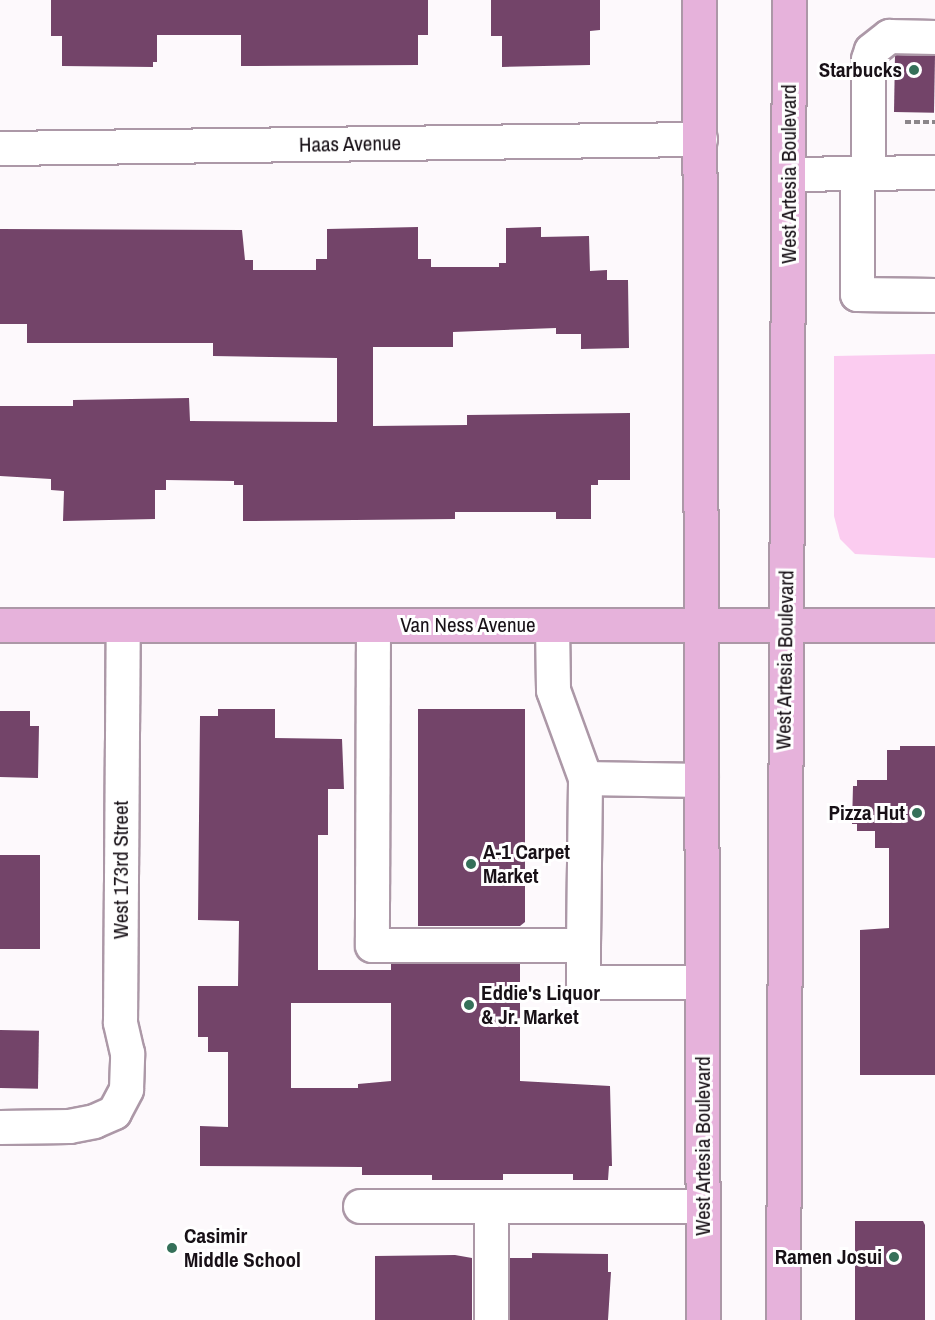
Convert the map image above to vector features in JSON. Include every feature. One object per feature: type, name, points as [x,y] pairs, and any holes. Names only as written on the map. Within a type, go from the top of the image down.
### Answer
[{"type":"main road","name":"West Artesia Boulevard","points":[[699,0],[703,1320]]},
{"type":"main road","name":"West Artesia Boulevard","points":[[783,1320],[789,0]]},
{"type":"main road","name":"Van Ness Avenue","points":[[0,625],[935,625]]},
{"type":"street","points":[[935,37],[889,36],[871,50],[857,294],[935,294]]},
{"type":"street","name":"Haas Avenue","points":[[0,148],[700,139]]},
{"type":"street","points":[[789,174],[935,172]]},
{"type":"street","name":"West 173rd Street","points":[[0,1127],[69,1126],[94,1121],[114,1112],[126,1089],[127,1053],[120,1022],[123,625]]},
{"type":"street","points":[[373,625],[372,945],[583,945]]},
{"type":"street","points":[[552,625],[554,690],[585,778],[583,982],[702,982]]},
{"type":"street","points":[[585,778],[701,780]]},
{"type":"street","points":[[360,1206],[703,1206]]},
{"type":"street","points":[[491,1206],[491,1320]]},
{"type":"shaded area","points":[[935,354],[935,558],[855,554],[840,539],[834,516],[834,356]]},
{"type":"building","points":[[51,0],[428,0],[428,35],[418,35],[418,65],[241,66],[241,35],[157,35],[157,62],[153,62],[153,67],[62,66],[62,36],[51,36]]},
{"type":"building","points":[[491,0],[600,0],[600,30],[590,31],[590,65],[502,67],[502,36],[491,36]]},
{"type":"building","name":"Starbucks","points":[[895,55],[935,56],[934,113],[894,112]]},
{"type":"building","points":[[418,227],[418,259],[431,259],[431,267],[499,267],[499,263],[506,263],[506,228],[541,227],[541,237],[589,236],[590,271],[607,270],[607,280],[628,280],[629,348],[581,349],[581,334],[556,334],[556,328],[453,332],[453,347],[373,347],[373,426],[467,425],[467,415],[630,413],[630,480],[598,480],[598,485],[591,485],[591,519],[556,519],[556,512],[455,512],[455,519],[243,521],[243,485],[234,485],[234,481],[166,480],[166,490],[155,490],[155,519],[63,521],[64,491],[51,490],[51,479],[0,476],[0,406],[73,406],[73,400],[189,398],[190,421],[337,422],[337,358],[213,356],[213,343],[27,343],[27,324],[0,324],[0,229],[242,230],[245,260],[253,260],[253,270],[316,270],[316,259],[327,259],[327,229]]},
{"type":"building","points":[[218,709],[275,709],[275,738],[342,739],[344,789],[328,789],[328,835],[318,835],[318,970],[391,970],[391,964],[520,964],[520,1081],[610,1086],[612,1166],[609,1166],[608,1180],[573,1180],[573,1174],[503,1174],[503,1180],[432,1180],[432,1175],[362,1175],[362,1167],[200,1166],[200,1126],[228,1127],[228,1052],[208,1052],[208,1037],[198,1037],[198,986],[238,986],[239,921],[198,920],[200,716],[218,716]],"holes":[[[291,1003],[391,1003],[391,1081],[358,1084],[358,1088],[291,1088]]]},
{"type":"building","points":[[418,709],[525,709],[525,922],[520,926],[418,926]]},
{"type":"building","points":[[0,711],[30,711],[30,726],[39,726],[38,778],[0,777]]},
{"type":"building","points":[[900,746],[935,746],[935,1075],[860,1075],[860,930],[889,928],[889,848],[875,848],[875,831],[857,831],[857,824],[852,824],[853,786],[857,786],[857,780],[887,780],[887,750],[900,750]]},
{"type":"building","points":[[0,855],[40,855],[40,949],[0,949]]},
{"type":"building","points":[[0,1030],[39,1031],[38,1089],[0,1088]]},
{"type":"building","points":[[855,1221],[923,1221],[925,1225],[925,1320],[855,1320]]},
{"type":"building","points":[[532,1253],[608,1254],[608,1272],[611,1272],[608,1320],[510,1320],[510,1258],[532,1258]]},
{"type":"building","points":[[455,1255],[472,1258],[472,1320],[375,1320],[375,1256]]},
{"type":"place","name":"Starbucks","points":[[914,70]]},
{"type":"place","name":"Pizza Hut","points":[[917,813]]},
{"type":"place","name":"A-1 Carpet Market","points":[[471,864]]},
{"type":"place","name":"Eddie's Liquor & Jr. Market","points":[[469,1005]]},
{"type":"place","name":"Casimir Middle School","points":[[172,1248]]},
{"type":"place","name":"Ramen Josui","points":[[894,1257]]}]
